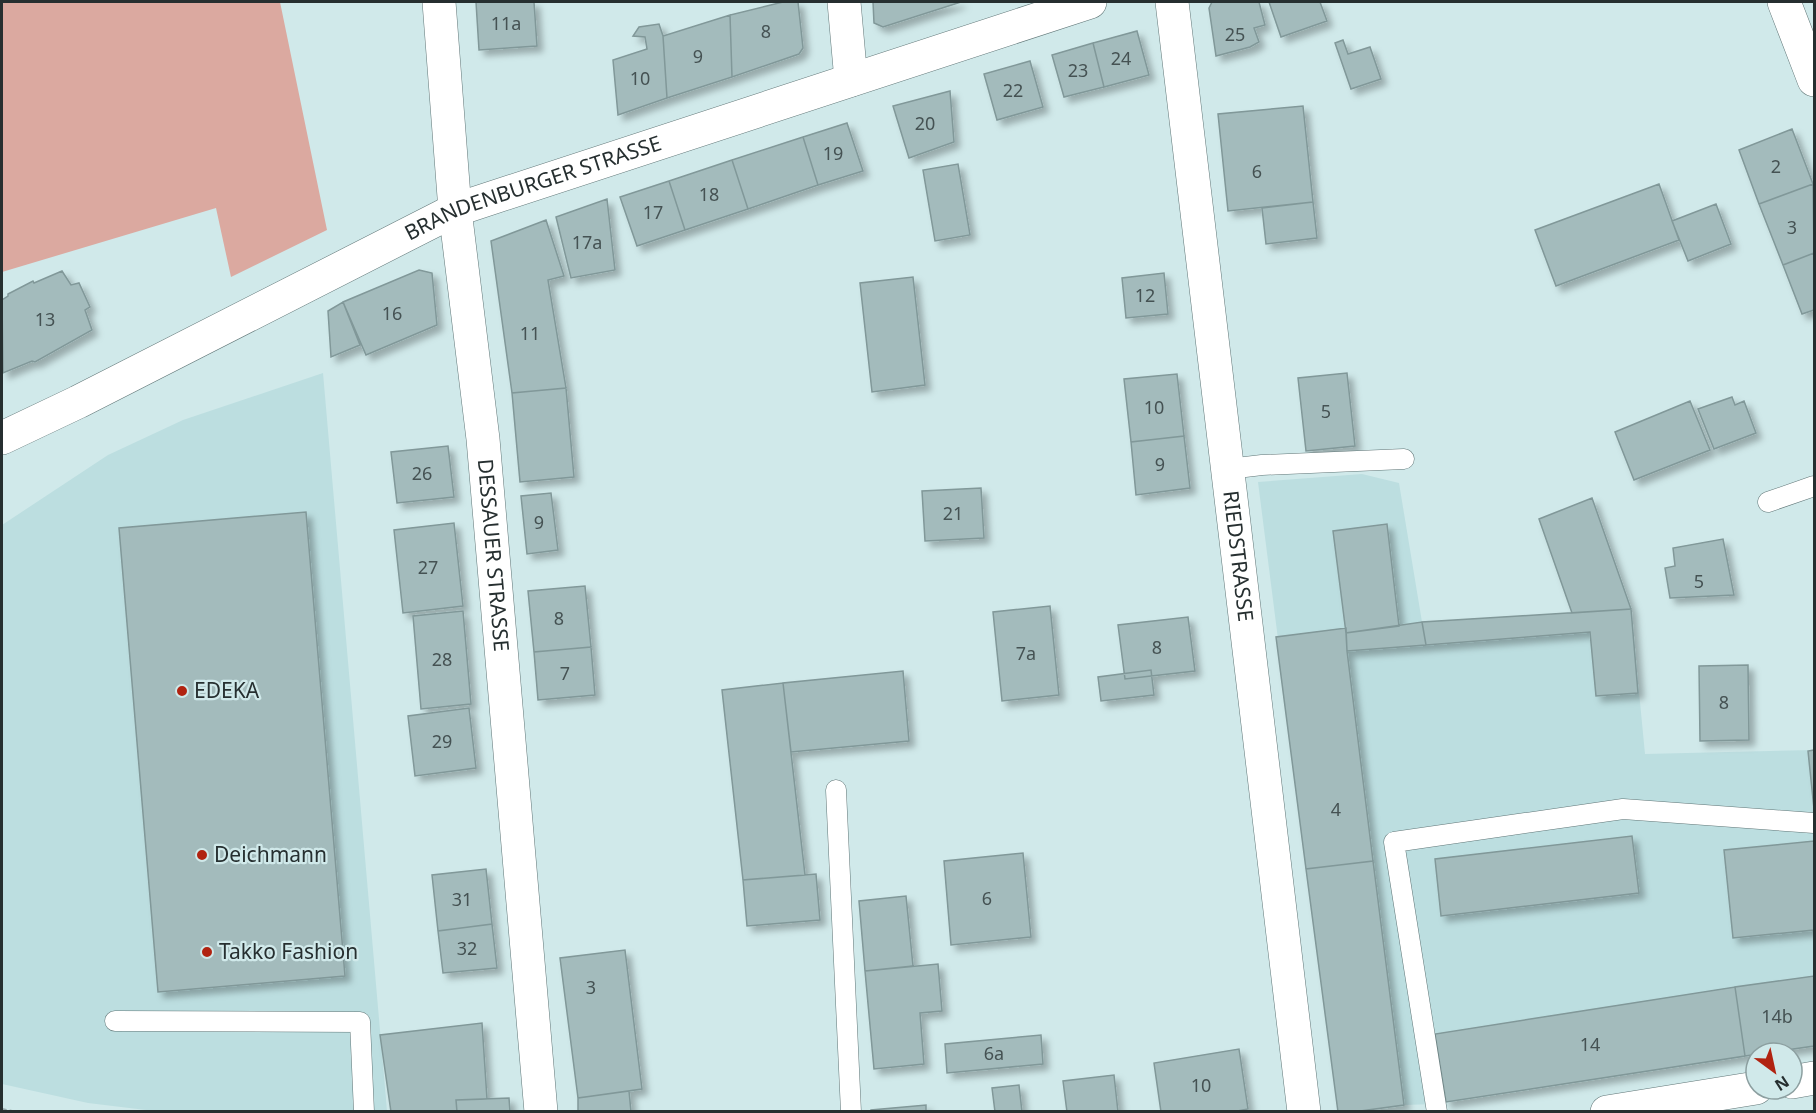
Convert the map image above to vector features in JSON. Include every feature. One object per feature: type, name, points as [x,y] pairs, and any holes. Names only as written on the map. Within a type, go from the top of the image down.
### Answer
[{"type":"street","name":"DESSAUER STRASSE","points":[[439,2],[455,210],[483,439],[541,1112]]},
{"type":"street","points":[[844,2],[851,80]]},
{"type":"street","name":"BRANDENBURGER STRASSE","points":[[2,438],[88,397],[455,210],[1090,2]]},
{"type":"street","name":"RIEDSTRASSE","points":[[1172,2],[1304,1112]]},
{"type":"street","points":[[1784,2],[1815,80]]},
{"type":"street","points":[[1606,1112],[1744,1090]]},
{"type":"lane","points":[[1228,469],[1262,465],[1404,459]]},
{"type":"lane","points":[[1768,502],[1815,486]]},
{"type":"lane","points":[[836,790],[851,1112]]},
{"type":"lane","points":[[1437,1112],[1394,842],[1623,809],[1815,823]]},
{"type":"lane","points":[[115,1021],[360,1022],[364,1112]]},
{"type":"path","points":[[2,1110],[12,1112]]},
{"type":"shaded area","points":[[2,2],[280,2],[327,230],[231,277],[216,208],[2,272]]},
{"type":"shaded area","points":[[323,373],[387,1111],[154,1111],[88,1103],[2,1084],[2,525],[108,455],[183,420]]},
{"type":"shaded area","points":[[1362,474],[1399,483],[1422,622],[1631,609],[1645,754],[1814,750],[1814,1046],[1804,1048],[1804,1041],[1744,1041],[1744,1057],[1436,1104],[1338,1111],[1258,482]]},
{"type":"building","points":[[476,2],[534,2],[537,46],[479,50]]},
{"type":"building","points":[[783,2],[798,2],[803,48],[799,54],[732,77],[730,15]]},
{"type":"building","points":[[873,2],[961,2],[883,27],[874,23]]},
{"type":"building","points":[[1212,2],[1259,2],[1265,25],[1254,28],[1259,42],[1250,47],[1216,56],[1209,8]]},
{"type":"building","points":[[1269,2],[1320,2],[1327,21],[1281,37]]},
{"type":"building","points":[[730,15],[732,77],[667,98],[663,36]]},
{"type":"building","points":[[659,24],[663,36],[667,98],[618,115],[613,60],[647,49],[645,37],[633,36],[639,27]]},
{"type":"building","points":[[1137,31],[1149,75],[1104,87],[1093,43]]},
{"type":"building","points":[[1343,40],[1348,54],[1370,47],[1381,79],[1351,89],[1335,43]]},
{"type":"building","points":[[1093,43],[1104,87],[1064,97],[1052,55]]},
{"type":"building","points":[[1030,61],[1043,107],[997,120],[984,74]]},
{"type":"building","points":[[950,91],[954,142],[909,158],[893,106]]},
{"type":"building","points":[[1303,106],[1313,202],[1228,211],[1218,114]]},
{"type":"building","points":[[847,123],[863,171],[818,185],[803,137]]},
{"type":"building","points":[[1792,129],[1813,184],[1759,204],[1739,150]]},
{"type":"building","points":[[803,137],[818,185],[748,209],[732,160]]},
{"type":"building","points":[[732,160],[748,209],[685,230],[669,181]]},
{"type":"building","points":[[958,164],[970,235],[935,241],[923,170]]},
{"type":"building","points":[[669,181],[685,230],[637,246],[620,197]]},
{"type":"building","points":[[1659,184],[1679,240],[1556,286],[1535,230]]},
{"type":"building","points":[[1813,184],[1814,253],[1783,265],[1759,204]]},
{"type":"building","points":[[607,199],[615,270],[571,278],[556,217]]},
{"type":"building","points":[[1313,202],[1317,238],[1266,244],[1262,208]]},
{"type":"building","points":[[1716,204],[1731,244],[1688,261],[1672,221]]},
{"type":"building","points":[[546,220],[564,276],[548,280],[566,388],[512,393],[491,241]]},
{"type":"building","points":[[1814,253],[1814,310],[1802,314],[1783,265]]},
{"type":"building","points":[[419,270],[432,273],[437,325],[366,355],[343,302]]},
{"type":"building","points":[[62,271],[71,285],[79,283],[90,307],[85,310],[92,330],[35,362],[32,361],[3,373],[2,300],[8,294],[33,281],[34,283]]},
{"type":"building","points":[[1164,273],[1168,314],[1126,318],[1122,278]]},
{"type":"building","points":[[913,277],[925,385],[872,392],[860,283]]},
{"type":"building","points":[[343,302],[360,345],[331,357],[328,311]]},
{"type":"building","points":[[1347,373],[1355,446],[1306,451],[1298,378]]},
{"type":"building","points":[[1177,374],[1184,436],[1131,442],[1124,379]]},
{"type":"building","points":[[566,388],[574,477],[520,482],[512,393]]},
{"type":"building","points":[[1732,397],[1735,405],[1744,401],[1756,433],[1714,449],[1698,409]]},
{"type":"building","points":[[1690,401],[1710,450],[1634,480],[1615,432]]},
{"type":"building","points":[[1184,436],[1190,488],[1136,495],[1131,442]]},
{"type":"building","points":[[448,446],[454,497],[397,503],[391,452]]},
{"type":"building","points":[[981,488],[984,538],[925,541],[922,491]]},
{"type":"building","points":[[551,493],[558,550],[527,554],[521,496]]},
{"type":"building","points":[[1592,498],[1631,609],[1572,613],[1539,519]]},
{"type":"building","points":[[306,512],[345,976],[158,992],[119,528]]},
{"type":"building","points":[[454,523],[463,606],[403,613],[394,530]]},
{"type":"building","points":[[1387,524],[1399,626],[1346,633],[1333,531]]},
{"type":"building","points":[[1723,539],[1734,595],[1670,598],[1665,568],[1675,566],[1673,548]]},
{"type":"building","points":[[585,586],[591,647],[534,652],[528,591]]},
{"type":"building","points":[[1050,606],[1059,695],[1002,701],[993,612]]},
{"type":"building","points":[[1631,609],[1638,693],[1596,696],[1590,632],[1426,645],[1422,622]]},
{"type":"building","points":[[463,611],[471,704],[421,709],[413,616]]},
{"type":"building","points":[[1188,617],[1195,671],[1125,679],[1118,625]]},
{"type":"building","points":[[1422,622],[1426,645],[1347,651],[1346,633]]},
{"type":"building","points":[[1346,628],[1373,861],[1306,869],[1276,637]]},
{"type":"building","points":[[591,647],[595,695],[538,700],[534,652]]},
{"type":"building","points":[[1748,665],[1749,740],[1700,741],[1699,666]]},
{"type":"building","points":[[1151,670],[1154,695],[1101,701],[1098,677]]},
{"type":"building","points":[[903,671],[909,741],[791,752],[783,683]]},
{"type":"building","points":[[783,683],[805,875],[743,880],[722,690]]},
{"type":"building","points":[[469,708],[476,768],[415,776],[408,716]]},
{"type":"building","points":[[1814,750],[1814,809],[1808,751]]},
{"type":"building","points":[[1632,836],[1639,893],[1441,916],[1435,859]]},
{"type":"building","points":[[1814,841],[1814,930],[1733,938],[1724,850]]},
{"type":"building","points":[[1023,853],[1031,937],[951,945],[944,861]]},
{"type":"building","points":[[1373,861],[1404,1105],[1338,1112],[1306,869]]},
{"type":"building","points":[[486,869],[492,924],[438,931],[432,875]]},
{"type":"building","points":[[816,874],[820,920],[747,926],[743,880]]},
{"type":"building","points":[[906,896],[913,966],[865,971],[859,901]]},
{"type":"building","points":[[492,924],[497,968],[443,973],[438,931]]},
{"type":"building","points":[[625,950],[642,1089],[578,1098],[560,958]]},
{"type":"building","points":[[938,964],[942,1011],[920,1013],[924,1064],[874,1069],[865,971]]},
{"type":"building","points":[[1814,976],[1814,1046],[1804,1047],[1804,1041],[1744,1041],[1744,1049],[1735,987]]},
{"type":"building","points":[[1735,987],[1744,1056],[1446,1102],[1435,1034]]},
{"type":"building","points":[[482,1023],[487,1099],[456,1100],[457,1112],[391,1112],[380,1035]]},
{"type":"building","points":[[1041,1035],[1043,1064],[947,1073],[945,1044]]},
{"type":"building","points":[[1239,1049],[1248,1109],[1232,1112],[1161,1112],[1154,1063]]},
{"type":"building","points":[[1114,1075],[1118,1112],[1067,1112],[1063,1081]]},
{"type":"building","points":[[1019,1085],[1022,1112],[995,1112],[992,1088]]},
{"type":"building","points":[[629,1091],[631,1112],[578,1112],[578,1098]]},
{"type":"building","points":[[509,1098],[510,1112],[457,1112],[456,1100]]},
{"type":"building","points":[[926,1105],[926,1112],[871,1112],[871,1110]]},
{"type":"place","name":"EDEKA","points":[[182,691]]},
{"type":"place","name":"Deichmann","points":[[202,855]]},
{"type":"place","name":"Takko Fashion","points":[[207,952]]}]
